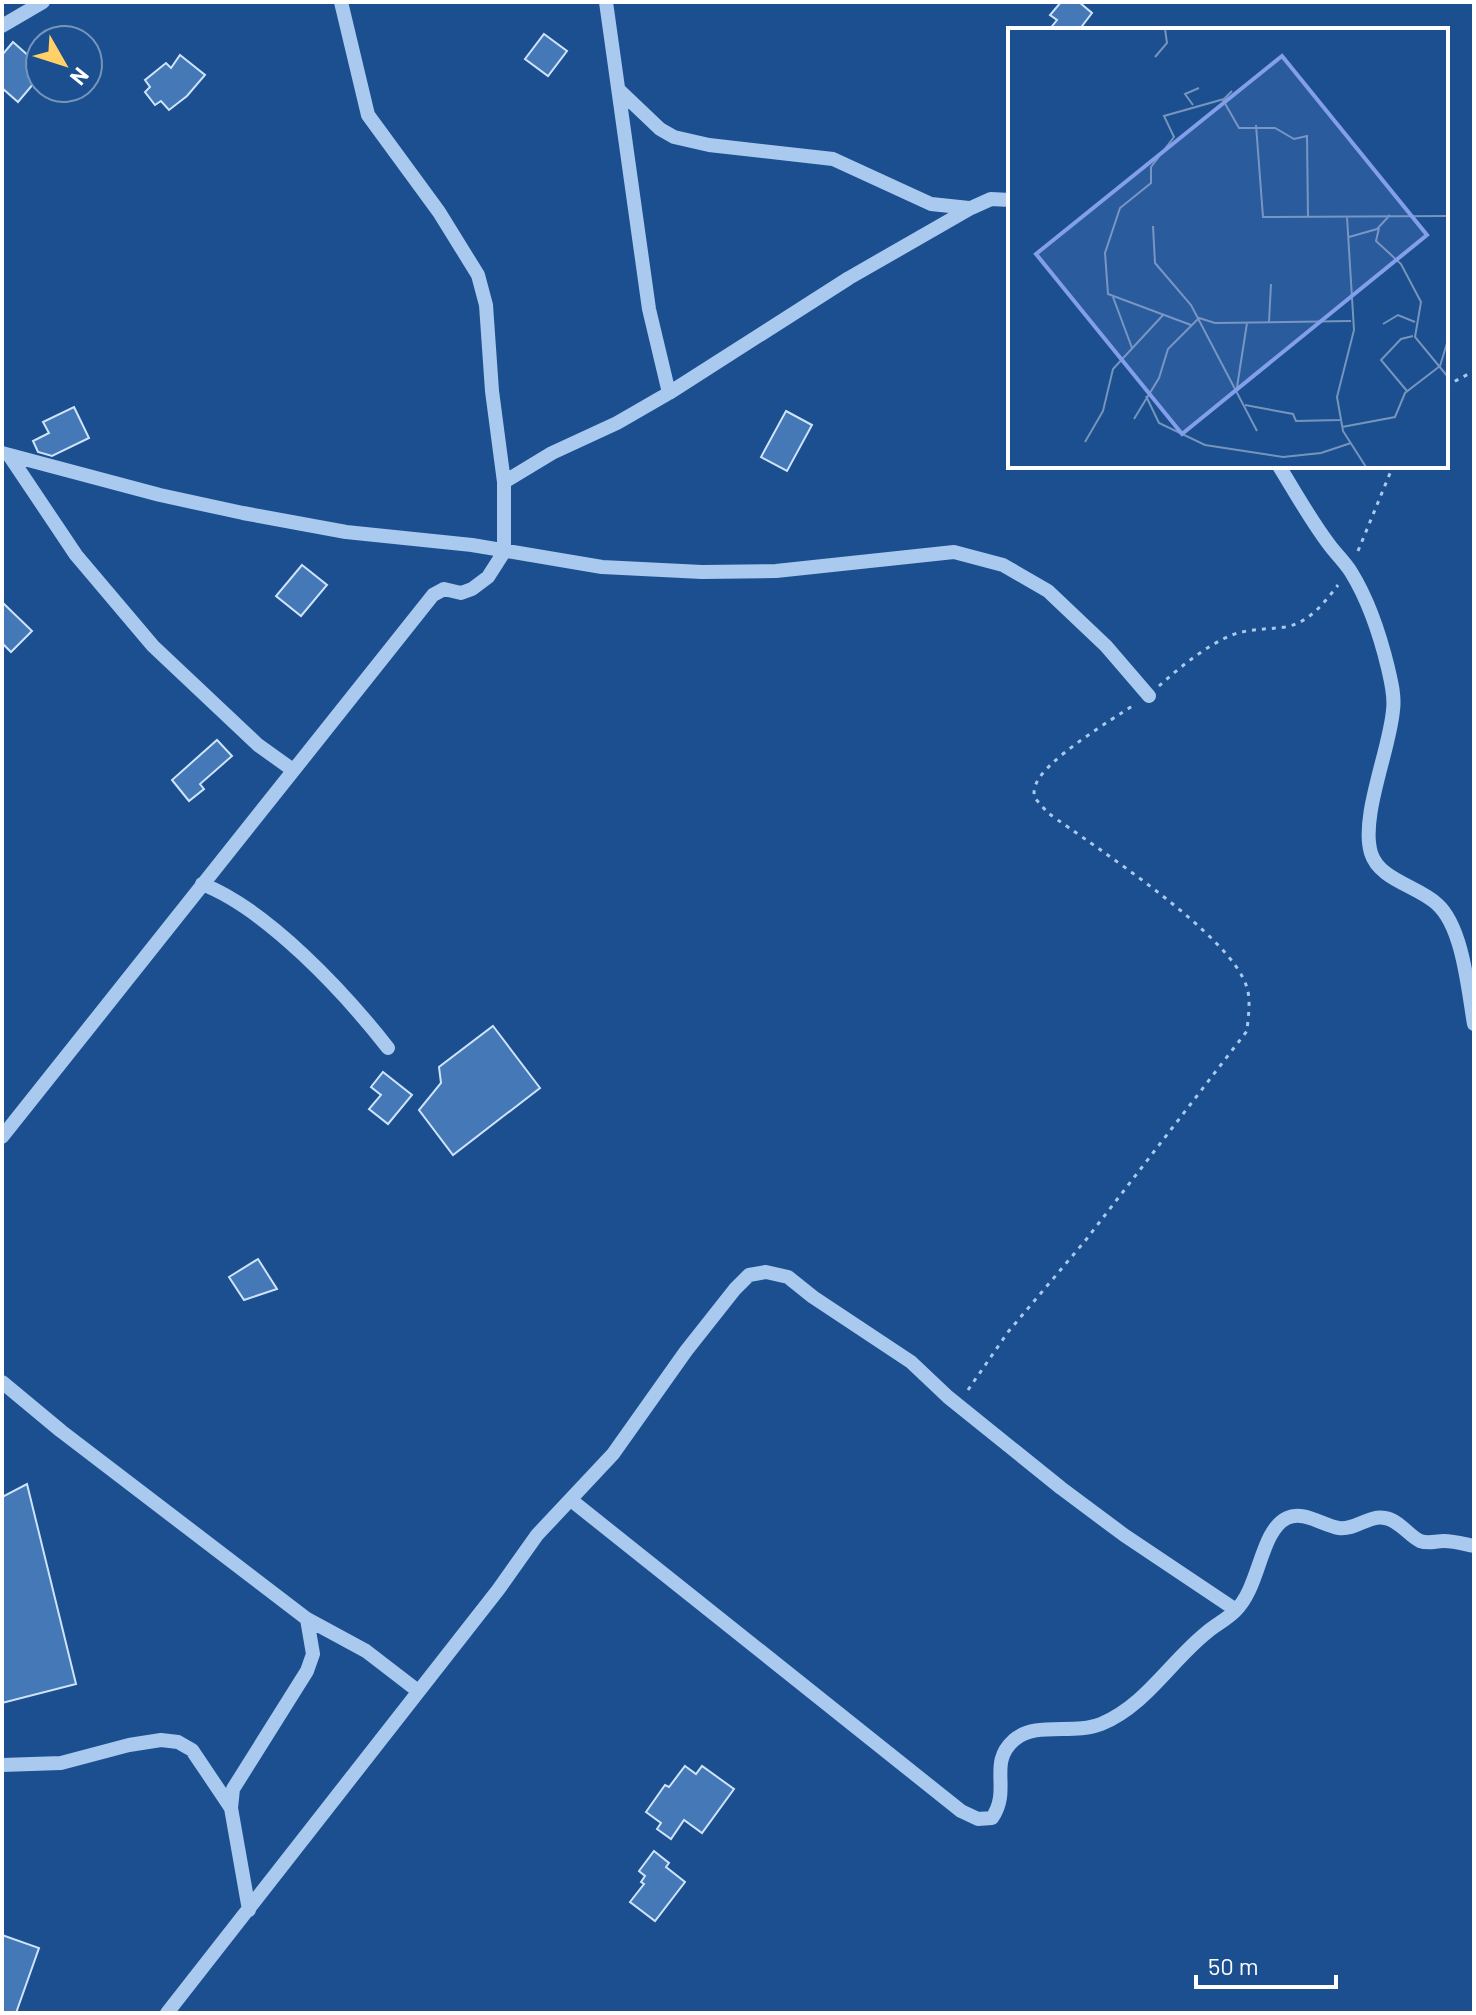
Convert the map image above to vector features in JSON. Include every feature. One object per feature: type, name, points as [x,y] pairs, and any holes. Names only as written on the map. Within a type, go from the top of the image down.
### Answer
[{"type":"street","points":[[2,26],[43,2]]},
{"type":"street","points":[[2,1137],[433,595],[441,589],[461,593],[472,589],[488,577],[504,552],[504,482],[492,391],[486,305],[478,275],[439,212],[368,115],[341,2]]},
{"type":"street","points":[[606,2],[649,309],[669,393]]},
{"type":"street","points":[[619,90],[660,129],[674,137],[709,145],[833,159],[931,204],[971,208]]},
{"type":"street","points":[[504,482],[552,453],[617,423],[669,393],[849,278],[971,208],[991,199],[1008,200]]},
{"type":"street","points":[[6,454],[160,495],[243,513],[346,532],[472,545],[602,567],[702,572],[776,571],[954,552],[1003,565],[1048,591],[1106,646],[1149,696]]},
{"type":"street","points":[[6,454],[76,555],[153,646],[248,737],[293,770]]},
{"type":"street","points":[[1280,468],[1328,544],[1350,570],[1369,606],[1383,648],[1394,707],[1372,809],[1371,854],[1386,873],[1438,904],[1449,919],[1461,954],[1474,1024]]},
{"type":"street","points":[[202,884],[225,892],[283,938],[358,1009],[388,1048]]},
{"type":"street","points":[[167,2013],[498,1590],[537,1535],[613,1454],[686,1351],[749,1275],[766,1272],[788,1277],[911,1362],[948,1397],[1124,1535],[1236,1610]]},
{"type":"street","points":[[2,1382],[61,1431],[307,1619],[366,1651],[418,1691]]},
{"type":"street","points":[[571,1500],[961,1811],[978,1819],[992,1818],[999,1807],[1001,1754],[1013,1741],[1025,1732],[1084,1729],[1118,1715],[1145,1694],[1206,1632],[1236,1610],[1256,1577],[1275,1528],[1288,1517],[1297,1515],[1341,1528],[1383,1517],[1427,1543],[1444,1541],[1474,1546]]},
{"type":"street","points":[[249,1910],[231,1808],[233,1789],[307,1671],[313,1654],[307,1619]]},
{"type":"street","points":[[2,1765],[61,1763],[129,1745],[161,1740],[178,1742],[192,1750],[231,1808]]},
{"type":"path","points":[[1448,385],[1474,371]]},
{"type":"path","points":[[948,1397],[964,1395],[1008,1332],[1085,1241],[1247,1031],[1248,988],[1233,961],[1203,929],[1048,813],[1034,797],[1036,782],[1054,762],[1090,734],[1149,696],[1179,668],[1225,638],[1250,629],[1288,627],[1306,619],[1323,604],[1350,570],[1392,468]]},
{"type":"building","points":[[1061,2],[1079,2],[1092,13],[1081,28],[1051,28],[1057,20],[1050,15]]},
{"type":"building","points":[[544,34],[567,51],[548,76],[525,59]]},
{"type":"building","points":[[13,42],[24,52],[24,95],[18,102],[2,88],[2,55]]},
{"type":"building","points":[[180,55],[205,75],[187,96],[169,110],[161,101],[155,105],[145,92],[150,87],[145,80],[166,63],[171,68]]},
{"type":"building","points":[[74,407],[89,438],[52,456],[38,452],[33,441],[49,433],[43,422]]},
{"type":"building","points":[[786,411],[812,425],[787,471],[761,457]]},
{"type":"building","points":[[302,565],[327,585],[301,616],[276,596]]},
{"type":"building","points":[[2,602],[32,631],[11,652],[2,643]]},
{"type":"building","points":[[217,740],[232,756],[200,784],[204,789],[189,801],[172,780]]},
{"type":"building","points":[[493,1026],[540,1088],[453,1155],[419,1110],[441,1083],[439,1067]]},
{"type":"building","points":[[383,1072],[412,1095],[388,1124],[369,1109],[381,1095],[371,1087]]},
{"type":"building","points":[[258,1259],[277,1289],[244,1300],[229,1277]]},
{"type":"building","points":[[27,1484],[76,1684],[2,1703],[2,1497]]},
{"type":"building","points":[[685,1766],[696,1774],[702,1766],[734,1789],[702,1833],[684,1820],[671,1839],[657,1829],[661,1823],[646,1812],[665,1785],[669,1787]]},
{"type":"building","points":[[654,1851],[669,1863],[666,1867],[685,1882],[655,1921],[630,1902],[644,1884],[641,1882],[645,1876],[639,1871]]},
{"type":"building","points":[[2,1935],[39,1948],[16,2013],[2,2013]]}]
